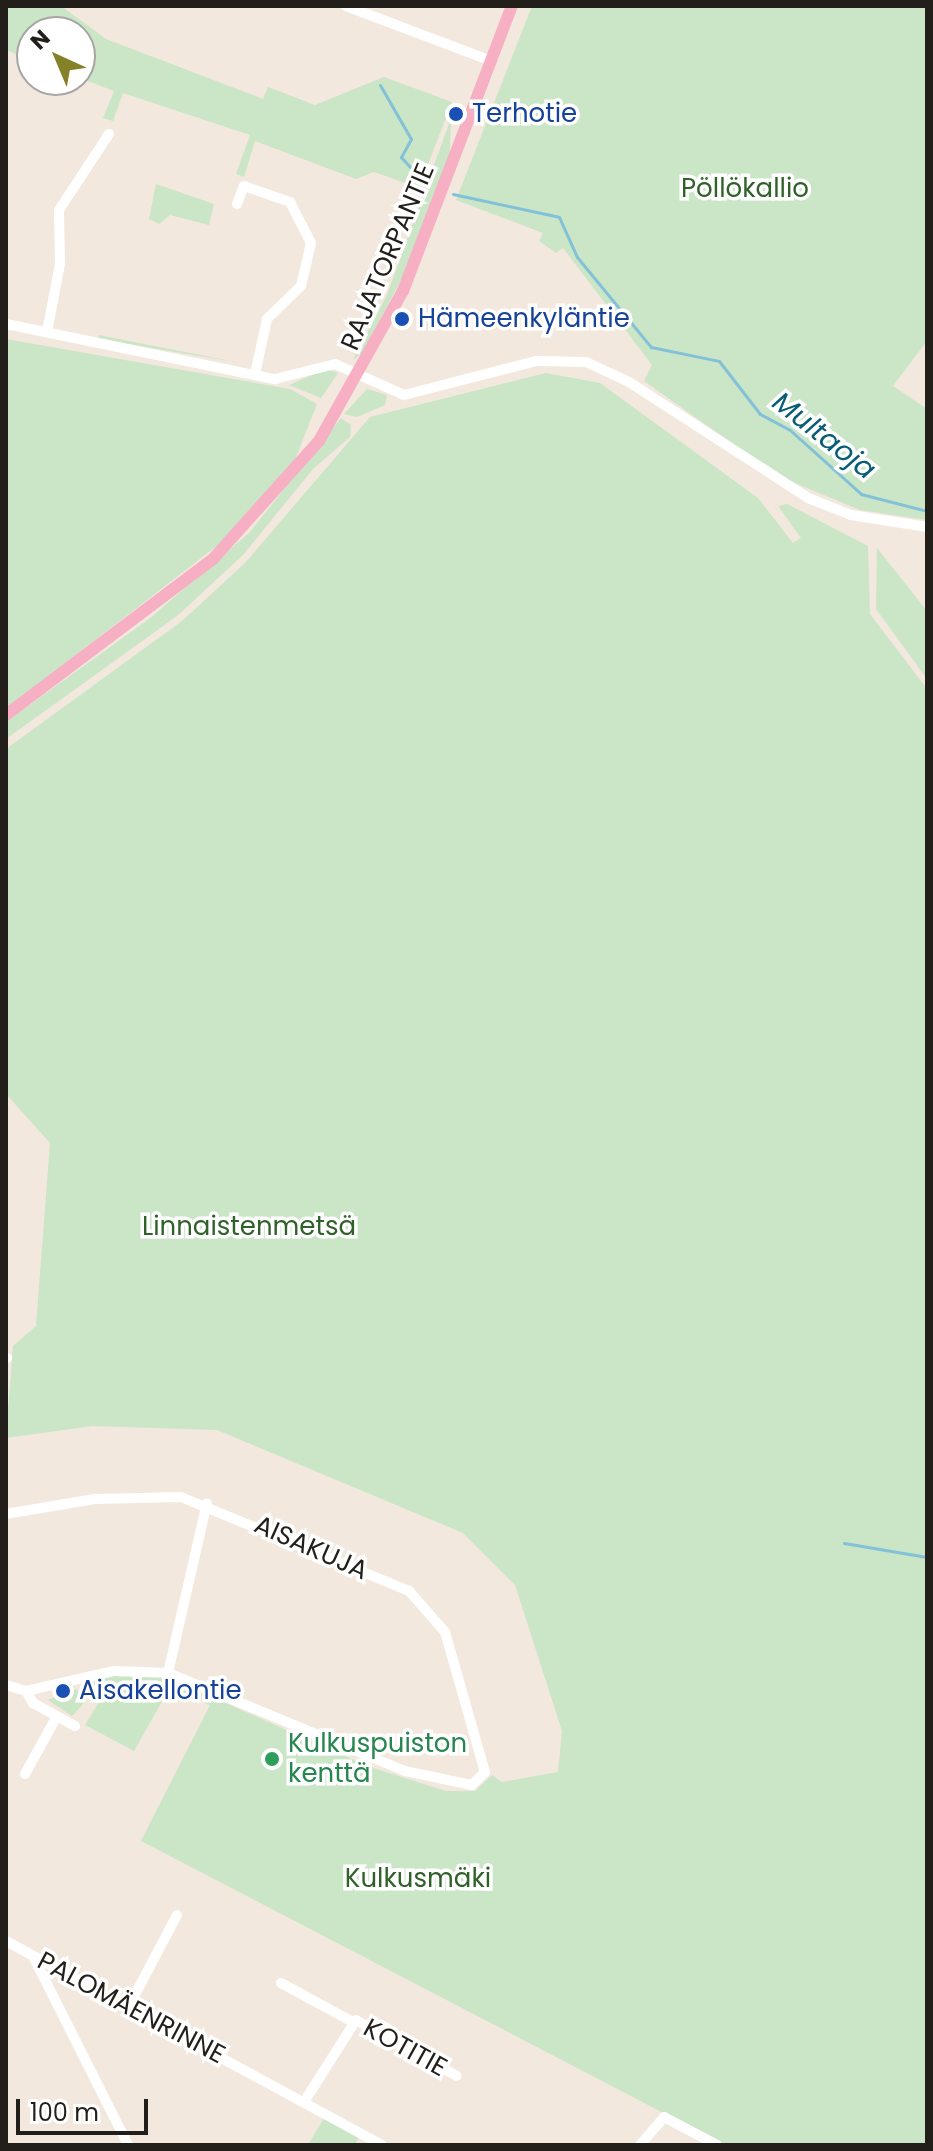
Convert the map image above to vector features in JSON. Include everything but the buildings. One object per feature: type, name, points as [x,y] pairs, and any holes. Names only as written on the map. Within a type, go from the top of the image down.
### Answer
[{"type":"main road","name":"RAJATORPANTIE","points":[[6,715],[165,599],[240,534],[311,452],[361,376],[423,247],[489,60],[512,6]]},
{"type":"street","points":[[346,6],[489,60]]},
{"type":"street","points":[[47,332],[59,273],[59,210],[109,134]]},
{"type":"street","points":[[237,204],[244,186],[290,202],[311,243],[301,286],[267,319],[255,374]]},
{"type":"street","points":[[6,324],[287,378],[331,363],[411,394],[536,361],[586,362],[629,382],[790,490],[851,515],[927,527]]},
{"type":"street","name":"AISAKUJA","points":[[6,1514],[95,1499],[207,1503],[409,1591],[430,1610],[463,1686],[485,1772],[480,1779],[456,1784],[364,1757],[168,1673]]},
{"type":"street","points":[[26,1691],[114,1671],[168,1673],[207,1503]]},
{"type":"street","points":[[6,1685],[26,1691],[75,1726]]},
{"type":"street","points":[[25,1774],[57,1716]]},
{"type":"street","points":[[128,2008],[177,1915]]},
{"type":"street","name":"PALOMÄENRINNE","points":[[6,1941],[382,2145]]},
{"type":"street","points":[[32,1954],[128,2145]]},
{"type":"street","points":[[281,1983],[351,2021]]},
{"type":"street","name":"KOTITIE","points":[[304,2102],[351,2021],[457,2076]]},
{"type":"street","points":[[640,2145],[664,2117],[717,2145]]},
{"type":"green space","points":[[6,6],[61,6],[75,16],[16,16],[16,54],[6,50]]},
{"type":"green space","name":"Pöllökallio","points":[[532,6],[927,6],[927,341],[893,386],[927,409],[927,520],[860,510],[778,476],[644,381],[652,365],[563,248],[556,253],[539,241],[543,233],[456,200]]},
{"type":"green space","points":[[96,32],[106,39],[263,99],[268,87],[315,105],[384,77],[452,102],[419,188],[374,172],[356,179],[255,141],[244,177],[236,174],[250,135],[123,93],[113,121],[103,118],[114,91],[96,84]]},
{"type":"green space","points":[[451,118],[450,152],[410,263],[362,353],[353,360],[387,295]]},
{"type":"green space","points":[[156,184],[214,204],[209,225],[170,215],[159,224],[149,219]]},
{"type":"green space","points":[[99,335],[235,362],[98,339]]},
{"type":"green space","points":[[6,339],[290,389],[317,404],[293,465],[227,538],[6,709]]},
{"type":"green space","points":[[326,369],[338,373],[321,398],[289,385]]},
{"type":"green space","points":[[546,373],[600,383],[758,498],[793,543],[801,538],[778,506],[787,504],[868,546],[870,614],[927,689],[927,2145],[725,2145],[141,1841],[210,1705],[168,1691],[134,1751],[85,1725],[99,1702],[82,1682],[111,1675],[167,1677],[370,1767],[446,1791],[475,1791],[492,1775],[502,1782],[558,1772],[562,1731],[515,1585],[463,1533],[217,1430],[92,1426],[6,1438],[13,1346],[36,1326],[50,1143],[6,1094],[6,749],[182,621],[245,563],[370,417]]},
{"type":"green space","points":[[367,389],[387,395],[385,405],[357,417],[344,414]]},
{"type":"green space","points":[[341,418],[351,425],[350,437],[313,469],[243,555],[177,616],[6,739],[6,722],[149,619],[249,533]]},
{"type":"green space","points":[[877,548],[927,611],[927,679],[876,609]]},
{"type":"green space","points":[[76,1689],[85,1702],[72,1716],[48,1700]]},
{"type":"green space","points":[[324,2118],[360,2136],[354,2145],[308,2145]]},
{"type":"waterway","name":"Multaoja","points":[[380,85],[411,139],[401,157],[419,177]]},
{"type":"waterway","name":"Multaoja","points":[[453,194],[559,217],[577,257],[651,347],[719,361],[760,414],[790,430],[861,494],[927,511]]},
{"type":"waterway","points":[[844,1543],[927,1557]]},
{"type":"place","name":"Terhotie","points":[[456,114]]},
{"type":"place","name":"Hämeenkyläntie","points":[[402,319]]},
{"type":"place","name":"Aisakellontie","points":[[63,1691]]},
{"type":"place","name":"Kulkuspuiston kenttä","points":[[272,1759]]},
{"type":"park label","name":"Linnaistenmetsä","points":[[249,1227]]},
{"type":"park label","name":"Kulkusmäki","points":[[418,1879]]}]
